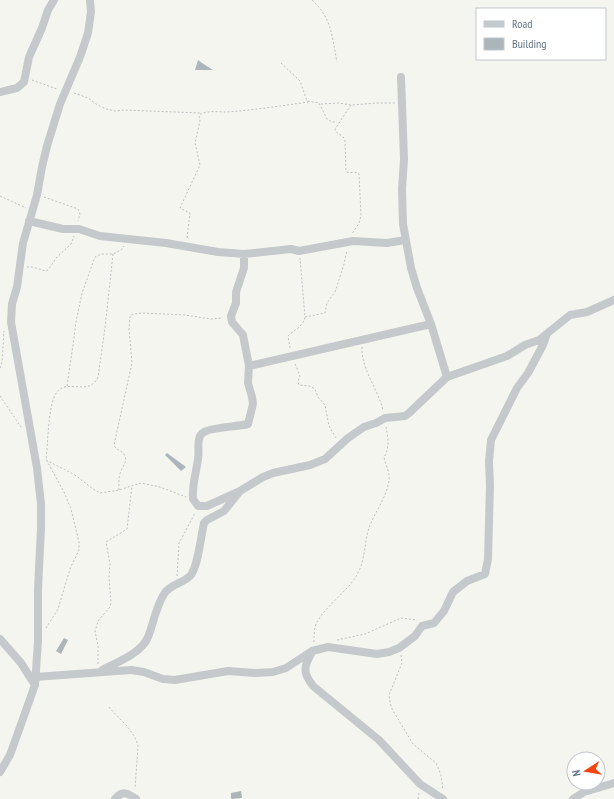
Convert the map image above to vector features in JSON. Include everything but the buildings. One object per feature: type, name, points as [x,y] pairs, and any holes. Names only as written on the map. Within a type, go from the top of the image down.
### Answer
[{"type":"street","points":[[0,92],[17,88],[24,82],[32,48],[40,35],[48,10],[54,0]]},
{"type":"street","points":[[0,772],[10,755],[35,685],[38,641],[38,588],[41,528],[41,504],[37,468],[11,322],[12,304],[17,287],[23,243],[37,195],[47,146],[60,104],[88,33],[91,12],[90,0]]},
{"type":"street","points":[[402,77],[401,103],[404,159],[402,175],[402,203],[405,240],[417,288],[431,324],[447,377]]},
{"type":"street","points":[[29,221],[63,229],[79,230],[100,236],[218,252],[244,254],[291,249],[299,251],[348,242],[361,241],[387,243],[405,240]]},
{"type":"street","points":[[244,254],[244,268],[236,292],[236,303],[231,316],[232,322],[244,335],[249,366],[248,383],[253,404],[248,424],[204,432],[201,435],[194,475],[195,503],[207,506],[240,491],[263,477],[273,473],[310,465],[325,459],[336,450],[337,447],[364,428],[385,418],[405,416],[447,377],[507,356],[525,345],[539,340],[570,315],[587,312],[614,300]]},
{"type":"street","points":[[249,366],[431,324]]},
{"type":"street","points":[[35,676],[138,671],[169,680],[228,672],[264,673],[274,672],[286,668],[312,651],[320,648],[333,647],[377,654],[399,648],[414,636],[422,626],[434,623],[444,611],[453,592],[467,581],[485,574],[488,559],[490,485],[489,461],[491,440],[517,388],[543,346],[547,334]]},
{"type":"street","points":[[97,672],[120,661],[142,646],[148,637],[158,604],[169,587],[184,581],[194,571],[204,523],[224,511],[240,491]]},
{"type":"street","points":[[0,639],[21,663],[35,685]]},
{"type":"street","points":[[312,651],[306,662],[305,672],[312,686],[379,740],[420,784],[443,796]]},
{"type":"street","points":[[573,799],[584,792],[614,783]]},
{"type":"street","points":[[115,799],[118,795],[125,792],[135,798]]},
{"type":"path","points":[[312,0],[318,5],[326,17],[337,62]]},
{"type":"path","points":[[280,63],[300,81],[308,102]]},
{"type":"path","points":[[25,77],[88,98],[96,104],[115,112],[123,110],[202,113],[246,110],[308,102],[351,105],[378,102],[401,103]]},
{"type":"path","points":[[320,104],[327,119],[332,122],[338,122]]},
{"type":"path","points":[[305,317],[323,314],[326,311],[327,302],[335,292],[344,264],[348,242],[359,223],[361,215],[359,174],[356,172],[350,173],[346,171],[345,140],[336,132],[335,129],[338,122],[351,105]]},
{"type":"path","points":[[186,247],[190,213],[181,209],[181,207],[200,165],[195,143],[200,121],[199,115],[202,113]]},
{"type":"path","points":[[19,269],[29,267],[46,271],[48,270],[57,257],[71,244],[75,233],[79,230],[78,222],[80,214],[78,209],[37,195]]},
{"type":"path","points":[[0,196],[31,212]]},
{"type":"path","points":[[67,387],[76,322],[85,282],[96,256],[103,253],[113,254],[121,251],[128,239]]},
{"type":"path","points":[[299,251],[305,317],[304,323],[288,336],[291,356],[299,372],[299,385],[312,387],[325,405],[329,426],[335,436],[337,447]]},
{"type":"path","points":[[46,460],[54,396],[58,390],[67,387],[90,386],[98,377],[113,254]]},
{"type":"path","points":[[119,490],[119,474],[126,462],[126,458],[123,453],[116,449],[114,445],[132,363],[129,335],[130,316],[133,314],[142,313],[185,315],[212,319],[231,316]]},
{"type":"path","points":[[0,368],[2,362],[4,330]]},
{"type":"path","points":[[312,651],[314,630],[318,621],[354,580],[359,572],[363,563],[368,532],[388,485],[389,475],[384,457],[388,443],[385,418],[381,400],[369,374],[362,353],[363,340]]},
{"type":"path","points":[[0,396],[23,429]]},
{"type":"path","points":[[41,454],[64,492],[71,509],[79,542],[79,550],[70,569],[58,609],[46,628]]},
{"type":"path","points":[[46,460],[75,475],[100,493],[119,490],[141,483],[160,487],[195,503],[179,543],[177,584]]},
{"type":"path","points":[[97,672],[99,658],[95,631],[98,621],[110,607],[111,602],[109,577],[110,564],[106,542],[127,528],[132,486]]},
{"type":"path","points":[[333,641],[365,634],[401,618],[416,619],[422,626]]},
{"type":"path","points":[[314,642],[320,642]]},
{"type":"path","points":[[399,648],[402,663],[389,695],[392,709],[413,744],[436,763],[441,775],[443,796]]},
{"type":"path","points":[[109,707],[137,740],[138,746],[135,798]]}]
